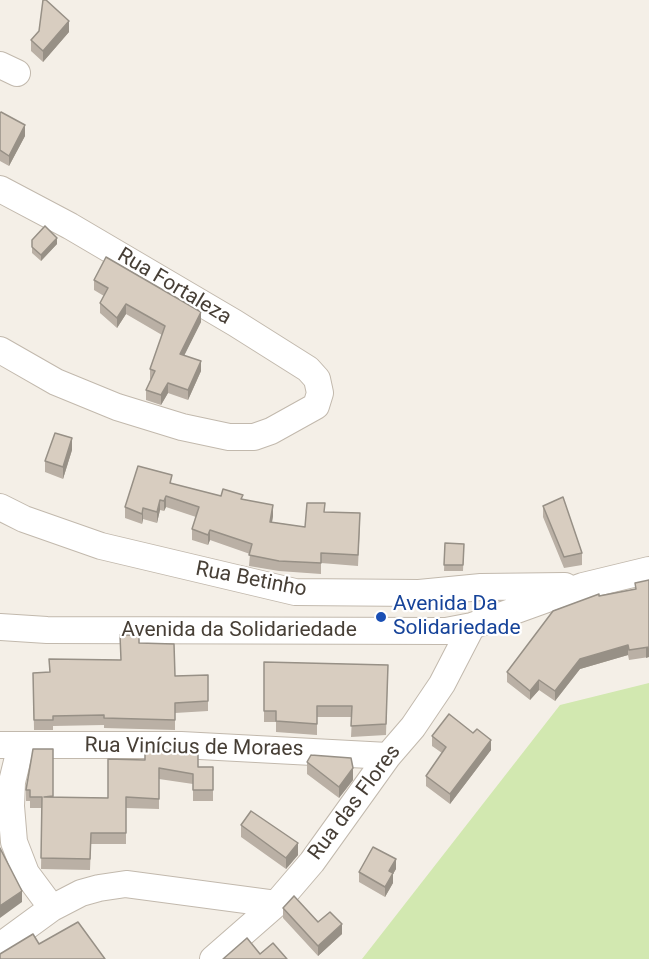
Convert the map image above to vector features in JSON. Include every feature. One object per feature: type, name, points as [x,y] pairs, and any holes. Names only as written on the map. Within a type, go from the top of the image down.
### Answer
[{"type":"street","name":"Rua Fortaleza","points":[[0,189],[70,226],[308,369],[317,379],[320,393],[316,406],[271,431],[254,437],[229,437],[182,427],[117,407],[56,382],[0,350]]},
{"type":"street","name":"Rua Betinho","points":[[0,507],[24,519],[101,546],[295,592],[419,593],[481,587],[583,586]]},
{"type":"street","name":"Avenida da Solidariedade","points":[[0,627],[47,630],[446,631],[472,626],[583,586],[649,570]]},
{"type":"street","name":"Rua das Flores","points":[[213,959],[276,904],[312,862],[388,756],[413,727],[442,684],[472,626]]},
{"type":"street","name":"Rua Vinícius de Moraes","points":[[11,745],[181,745],[388,756]]},
{"type":"street","points":[[11,745],[11,806],[14,842],[26,873],[52,908]]},
{"type":"street","points":[[0,946],[52,908],[81,893],[126,884],[276,904]]},
{"type":"green space","points":[[649,683],[649,959],[362,959],[560,705]]},
{"type":"building","points":[[43,0],[46,0],[69,21],[43,51],[31,40],[39,31]]},
{"type":"building","points":[[1,112],[25,125],[9,156],[0,150]]},
{"type":"building","points":[[45,226],[57,238],[41,255],[32,247],[32,240]]},
{"type":"building","points":[[106,257],[201,312],[180,354],[201,361],[188,390],[168,383],[161,395],[146,390],[155,371],[150,369],[165,326],[126,304],[117,318],[100,303],[108,288],[94,280]]},
{"type":"building","points":[[55,433],[72,438],[63,467],[45,461]]},
{"type":"building","points":[[138,466],[172,475],[170,483],[221,496],[223,489],[243,495],[241,499],[273,505],[270,522],[305,527],[307,503],[325,503],[324,512],[360,513],[358,555],[321,553],[321,563],[279,561],[249,555],[252,544],[210,530],[208,535],[192,529],[199,507],[166,496],[164,501],[160,500],[157,512],[143,508],[142,514],[125,507]]},
{"type":"building","points":[[563,497],[582,553],[564,557],[543,506]]},
{"type":"building","points":[[445,543],[464,544],[463,565],[444,565]]},
{"type":"building","points":[[649,580],[649,647],[629,650],[628,645],[580,659],[555,691],[539,680],[530,691],[507,672],[553,611],[599,594],[599,596],[636,589],[635,583]]},
{"type":"building","points":[[120,635],[139,635],[139,643],[174,644],[175,676],[208,675],[208,701],[175,703],[175,720],[104,718],[104,715],[53,716],[53,720],[34,720],[33,673],[50,672],[49,659],[121,660]]},
{"type":"building","points":[[264,662],[388,665],[386,724],[351,726],[352,706],[317,706],[317,724],[276,721],[276,711],[264,711]]},
{"type":"building","points":[[449,714],[473,733],[477,729],[491,740],[450,794],[426,776],[446,747],[432,736]]},
{"type":"building","points":[[33,749],[53,749],[53,796],[44,797],[108,798],[108,759],[145,760],[145,749],[198,750],[198,767],[213,767],[213,790],[193,790],[193,774],[159,768],[159,799],[126,797],[126,833],[91,833],[90,859],[41,858],[42,797],[30,797],[30,790],[26,790]]},
{"type":"building","points":[[311,755],[351,758],[353,768],[339,787],[307,762]]},
{"type":"building","points":[[251,811],[298,843],[286,858],[241,825]]},
{"type":"building","points":[[373,847],[396,859],[389,871],[393,873],[385,887],[359,872]]},
{"type":"building","points":[[0,848],[22,891],[0,906]]},
{"type":"building","points":[[294,896],[318,922],[330,912],[342,924],[318,946],[283,908]]},
{"type":"building","points":[[78,922],[105,959],[0,959],[0,954],[33,934],[39,944]]},
{"type":"building","points":[[247,938],[260,954],[273,943],[287,959],[223,959]]},
{"type":"place","name":"Avenida Da Solidariedade","points":[[381,617]]}]
